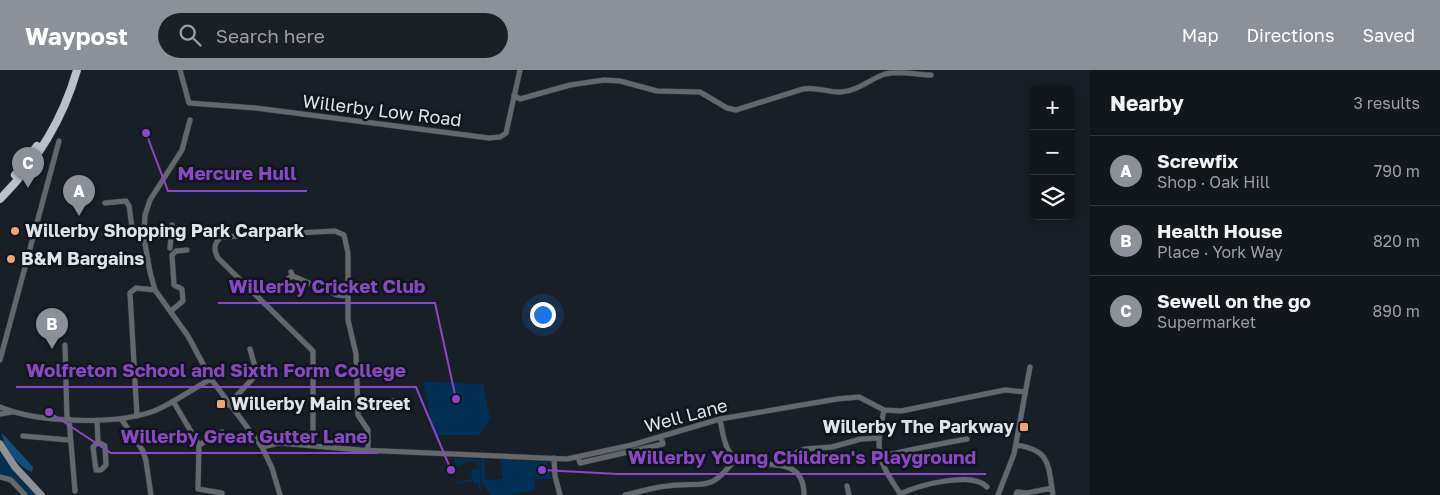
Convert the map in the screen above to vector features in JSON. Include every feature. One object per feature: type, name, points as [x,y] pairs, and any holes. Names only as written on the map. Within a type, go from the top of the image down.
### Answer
[{"type":"highway","points":[[0,192],[28,158],[55,120],[72,70]]},
{"type":"highway","points":[[0,199],[32,163],[55,120],[77,70]]},
{"type":"main road","points":[[0,444],[15,467],[41,495]]},
{"type":"street","name":"Willerby Low Road","points":[[180,70],[190,103],[256,108],[489,138],[500,138],[506,133],[520,70]]},
{"type":"street","points":[[511,106],[520,99],[570,85],[604,80],[620,81],[657,91],[700,92],[727,108],[736,110],[812,87],[829,92],[849,91],[886,74],[900,72],[931,75]]},
{"type":"street","points":[[514,95],[520,99]]},
{"type":"street","points":[[190,120],[182,150],[150,200],[143,229],[155,290],[171,311],[228,405],[262,447],[272,468],[280,495]]},
{"type":"street","points":[[0,360],[59,141]]},
{"type":"street","points":[[109,200],[126,201],[132,227]]},
{"type":"street","points":[[104,234],[132,227],[143,229],[172,228],[170,248]]},
{"type":"street","points":[[313,446],[312,351],[218,258],[214,248],[216,242],[221,237],[335,231],[344,236],[348,253],[348,320],[356,354],[358,415],[368,430],[368,450]]},
{"type":"street","points":[[171,311],[183,300],[181,287],[172,274],[172,255],[176,251],[187,250]]},
{"type":"street","points":[[124,263],[148,259]]},
{"type":"street","points":[[291,275],[337,295],[348,296]]},
{"type":"street","points":[[137,416],[130,293],[136,288],[155,290]]},
{"type":"street","points":[[65,345],[69,440],[75,491]]},
{"type":"street","points":[[228,405],[255,378],[256,359],[250,349]]},
{"type":"street","points":[[998,495],[1008,474],[1016,445],[1030,367]]},
{"type":"street","points":[[0,407],[12,412],[68,419],[122,420],[173,401],[211,379]]},
{"type":"street","name":"Well Lane","points":[[262,447],[272,443],[368,450],[554,458],[578,461],[720,420],[850,398],[859,397],[884,410],[901,411],[1005,390],[1024,392]]},
{"type":"street","points":[[173,401],[199,445],[197,490],[220,494]]},
{"type":"street","points":[[358,408],[394,401]]},
{"type":"street","points":[[884,410],[878,438],[879,457],[888,478],[901,494],[915,487],[966,479],[987,487]]},
{"type":"street","points":[[0,414],[12,412]]},
{"type":"street","points":[[97,420],[98,442],[93,447],[96,470],[100,470],[106,465],[105,446],[98,442]]},
{"type":"street","points":[[122,420],[145,456],[151,495]]},
{"type":"street","points":[[720,420],[727,447],[736,458],[750,463],[788,468],[800,478],[804,495]]},
{"type":"street","points":[[199,445],[220,434]]},
{"type":"street","points":[[23,436],[69,440]]},
{"type":"street","points":[[788,468],[797,452],[805,449],[832,447],[861,439],[878,438]]},
{"type":"street","points":[[879,457],[918,450],[932,444],[967,439]]},
{"type":"street","points":[[1016,445],[1041,452],[1048,464],[1053,495]]},
{"type":"street","points":[[554,458],[554,471],[560,495]]},
{"type":"street","points":[[625,495],[649,492],[668,486],[707,484],[723,476],[736,458]]},
{"type":"street","points":[[0,477],[11,480],[25,495]]},
{"type":"street","points":[[847,486],[849,495]]},
{"type":"street","points":[[1016,495],[1016,492],[1052,488]]},
{"type":"shaded area","points":[[423,382],[483,384],[490,419],[479,435],[434,435]]},
{"type":"shaded area","points":[[2,433],[33,467],[32,472],[22,466],[12,456],[5,444]]},
{"type":"shaded area","points":[[0,453],[13,471],[35,495],[28,495],[14,480],[0,475]]},
{"type":"shaded area","points":[[454,458],[479,459],[481,495],[478,483],[474,483],[474,481],[459,483],[458,486],[457,480],[458,482],[472,479],[471,470],[478,469],[478,462],[466,462],[465,464],[455,466],[456,476]]},
{"type":"shaded area","points":[[481,459],[484,459],[486,480],[503,479],[500,459],[547,462],[552,479],[535,479],[534,490],[510,495],[490,495],[481,480]]},
{"type":"place","name":"Mercure Hull","points":[[146,133]]},
{"type":"place","name":"Sewell on the go","points":[[28,188]]},
{"type":"place","name":"Screwfix","points":[[79,216]]},
{"type":"place","name":"Willerby Shopping Park Carpark","points":[[15,231]]},
{"type":"place","name":"B&M Bargains","points":[[11,259]]},
{"type":"place","name":"Health House","points":[[52,349]]},
{"type":"place","name":"Willerby Cricket Club","points":[[456,399]]},
{"type":"place","name":"Willerby Main Street","points":[[221,404]]},
{"type":"place","name":"Willerby Great Gutter Lane","points":[[49,412]]},
{"type":"place","name":"Willerby The Parkway","points":[[1024,427]]},
{"type":"place","name":"Wolfreton School and Sixth Form College","points":[[451,470]]},
{"type":"place","name":"Willerby Young Children's Playground","points":[[542,470]]}]
